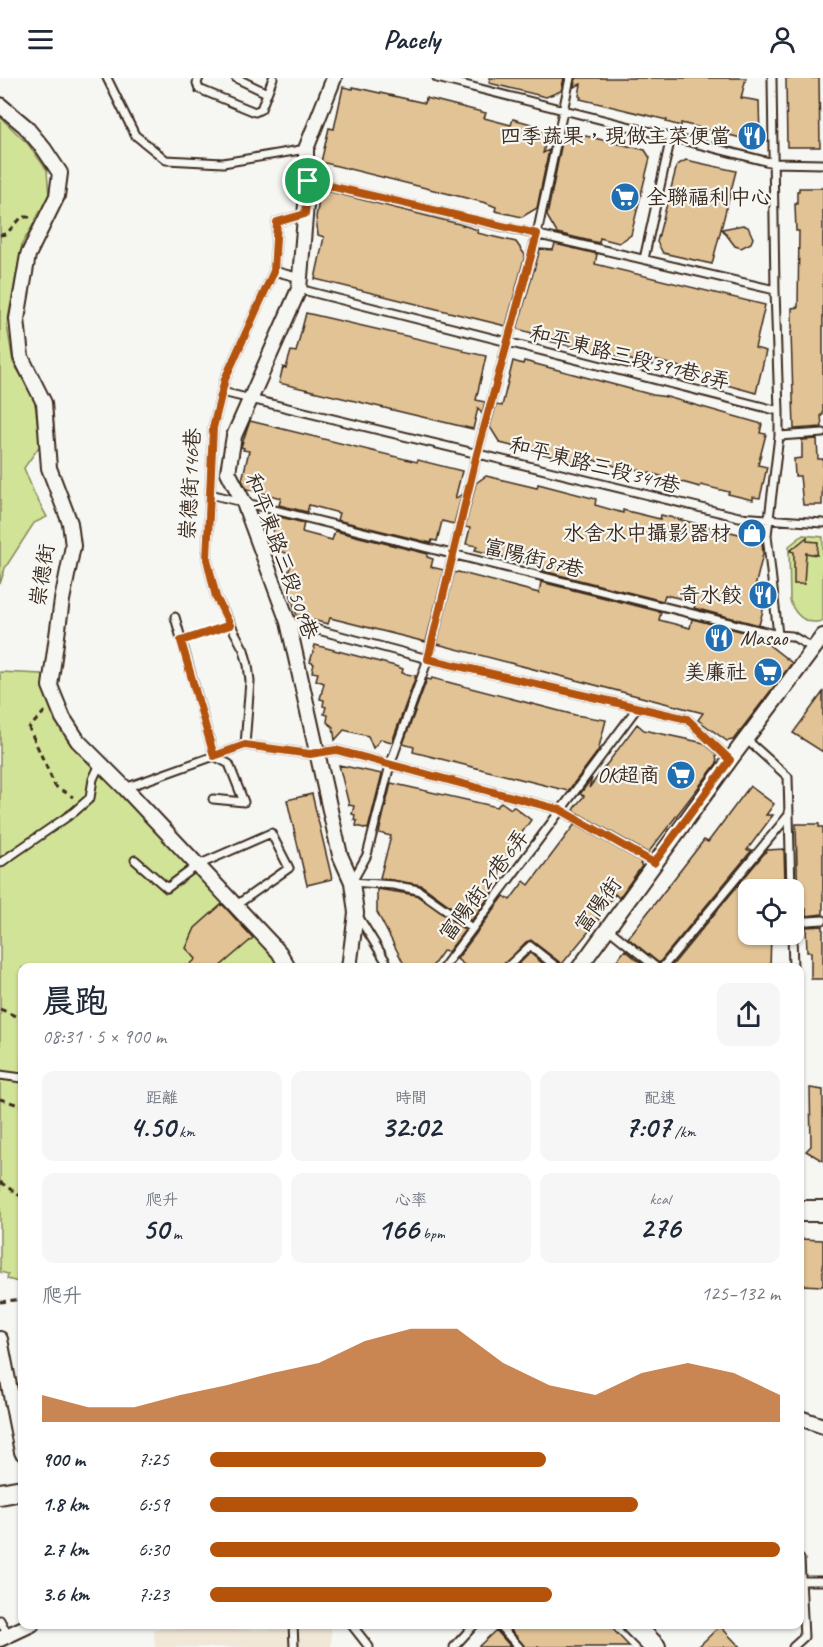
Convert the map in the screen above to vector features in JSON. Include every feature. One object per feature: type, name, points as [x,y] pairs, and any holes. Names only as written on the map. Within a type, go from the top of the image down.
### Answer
[{"type":"street","name":"和平東路三段509巷","points":[[334,78],[306,149],[308,181],[300,284],[234,436],[228,472],[244,502],[288,622],[340,855],[352,882]]},
{"type":"street","name":"崇德街","points":[[0,105],[25,126],[44,148],[60,173],[57,196],[28,255],[17,320],[21,357],[44,403],[49,468],[70,523],[73,546],[51,670],[50,686],[54,701],[78,741],[198,865],[279,952],[285,963]]},
{"type":"street","name":"富陽街","points":[[582,963],[823,636]]},
{"type":"street","points":[[350,963],[356,913],[352,882]]},
{"type":"street","points":[[804,1211],[823,1211]]},
{"type":"street","points":[[0,1339],[18,1425]]},
{"type":"street","points":[[804,1419],[823,1426]]},
{"type":"street","points":[[0,1494],[18,1491]]},
{"type":"street","points":[[4,1637],[21,1629]]},
{"type":"street","points":[[639,1629],[655,1647]]},
{"type":"lane","points":[[107,78],[135,135],[166,160],[224,162],[306,149]]},
{"type":"lane","points":[[199,78],[197,83],[199,89],[255,112],[261,109],[273,78]]},
{"type":"lane","points":[[236,78],[267,93]]},
{"type":"lane","points":[[437,78],[773,164],[823,164]]},
{"type":"lane","points":[[472,928],[418,891],[393,885],[352,882],[367,855],[390,765],[428,659],[477,454],[537,234],[570,78]]},
{"type":"lane","points":[[772,78],[779,436],[767,535],[778,635]]},
{"type":"lane","points":[[644,259],[671,137]]},
{"type":"lane","points":[[308,181],[775,290]]},
{"type":"lane","name":"崇德街146巷","points":[[245,745],[249,673],[244,650],[216,597],[207,559],[213,428],[225,379],[274,271],[277,222],[305,214]]},
{"type":"lane","name":"和平東路三段391巷8弄","points":[[274,271],[300,284],[507,343],[779,411]]},
{"type":"lane","name":"和平東路三段341巷","points":[[222,392],[739,517],[823,523]]},
{"type":"lane","points":[[779,436],[823,433]]},
{"type":"lane","name":"富陽街87巷","points":[[210,494],[778,635],[792,636],[813,648]]},
{"type":"lane","points":[[175,617],[214,756],[229,764],[244,802],[213,799]]},
{"type":"lane","points":[[288,622],[428,659],[687,719],[730,760]]},
{"type":"lane","name":"富陽街21巷6弄","points":[[447,963],[637,708]]},
{"type":"lane","points":[[746,739],[788,777],[791,879]]},
{"type":"lane","points":[[125,788],[245,745],[317,753],[336,750],[561,810],[654,863]]},
{"type":"lane","points":[[0,863],[90,798],[93,779],[100,764]]},
{"type":"lane","points":[[666,963],[788,816]]},
{"type":"lane","points":[[135,860],[167,888],[198,865],[271,833],[289,868],[235,906]]},
{"type":"lane","points":[[356,913],[387,963]]},
{"type":"lane","points":[[804,921],[823,920]]},
{"type":"lane","points":[[607,927],[651,963]]},
{"type":"lane","points":[[792,945],[793,963]]},
{"type":"lane","points":[[511,963],[530,946],[552,963]]},
{"type":"lane","points":[[0,1075],[18,1077]]},
{"type":"lane","points":[[804,1581],[823,1581]]},
{"type":"lane","points":[[0,1620],[4,1637]]},
{"type":"lane","points":[[293,1629],[294,1647]]},
{"type":"lane","points":[[355,1629],[369,1647]]},
{"type":"lane","points":[[454,1647],[470,1629]]},
{"type":"lane","points":[[503,1629],[519,1647]]},
{"type":"lane","points":[[793,1647],[804,1637],[804,1629]]},
{"type":"path","points":[[0,235],[6,234],[22,217],[30,216],[44,223]]},
{"type":"path","points":[[181,641],[230,625]]},
{"type":"path","points":[[54,701],[29,728],[55,786],[83,804]]},
{"type":"path","points":[[0,1009],[18,1017]]},
{"type":"path","points":[[0,1099],[18,1105]]},
{"type":"path","points":[[0,1182],[18,1194]]},
{"type":"path","points":[[0,1302],[18,1300]]},
{"type":"shaded area","points":[[154,1629],[331,1629],[331,1647],[155,1647]]},
{"type":"green space","points":[[0,117],[28,144],[47,170],[49,197],[22,244],[7,325],[13,362],[34,398],[41,444],[24,468],[47,517],[34,523],[5,568],[0,584]]},
{"type":"green space","points":[[803,535],[823,537],[823,621],[812,622],[802,618],[790,601],[789,546]]},
{"type":"green space","points":[[0,672],[42,674],[77,745],[281,963],[18,963],[18,1282],[7,1279],[8,1274],[0,1272]]},
{"type":"building","points":[[490,78],[564,78],[561,91],[546,97],[489,83]]},
{"type":"building","points":[[576,78],[746,78],[741,98],[759,101],[760,139],[757,139],[757,142],[681,123],[681,126],[666,122],[667,120],[580,99],[581,84],[574,87]]},
{"type":"building","points":[[786,78],[819,78],[820,147],[787,147]]},
{"type":"building","points":[[343,87],[353,89],[353,87],[425,103],[426,98],[486,113],[484,118],[511,125],[513,119],[535,125],[534,130],[548,134],[543,153],[549,150],[537,208],[522,217],[495,211],[496,207],[486,203],[321,162],[329,128],[334,129]]},
{"type":"building","points":[[577,134],[645,150],[650,158],[631,235],[619,243],[600,238],[599,243],[557,233],[547,216],[562,142]]},
{"type":"building","points":[[686,160],[736,171],[712,264],[663,253],[657,242],[677,165]]},
{"type":"building","points":[[799,188],[823,188],[823,415],[821,415],[822,427],[794,429],[791,332],[792,308],[798,307],[799,231],[796,231],[795,204],[797,204]]},
{"type":"building","points":[[327,191],[459,224],[478,230],[477,233],[516,242],[525,255],[506,326],[315,279],[324,237],[318,235],[316,217],[320,196]]},
{"type":"building","points":[[743,225],[748,227],[753,238],[751,243],[741,248],[735,246],[722,229]]},
{"type":"building","points":[[555,244],[597,254],[595,264],[765,305],[755,348],[766,351],[756,393],[712,381],[713,376],[654,360],[653,365],[531,337],[532,333],[517,329],[540,249],[553,250]]},
{"type":"building","points":[[306,313],[486,356],[476,400],[485,402],[482,414],[478,408],[473,429],[279,383],[283,367],[286,368],[291,351],[296,352]]},
{"type":"building","points":[[513,361],[523,364],[524,361],[667,397],[762,424],[760,433],[766,434],[758,465],[767,467],[760,498],[753,497],[753,500],[701,485],[700,487],[589,459],[587,465],[500,443],[490,427],[496,405],[502,406]]},
{"type":"building","points":[[250,421],[462,471],[455,499],[462,494],[454,524],[442,521],[437,541],[432,540],[431,543],[337,520],[339,513],[309,505],[307,512],[279,505],[281,498],[247,489],[242,480],[249,451],[241,447]]},
{"type":"building","points":[[817,439],[818,459],[823,459],[822,505],[803,505],[800,476],[795,476],[794,459],[802,458],[802,440]]},
{"type":"building","points":[[486,476],[537,488],[538,484],[596,499],[595,505],[623,513],[623,510],[660,519],[661,515],[759,539],[762,542],[763,554],[755,587],[768,592],[759,625],[694,608],[696,602],[665,595],[663,601],[543,571],[543,567],[475,550],[477,546],[466,544],[470,528],[465,527],[476,483]]},
{"type":"building","points":[[276,516],[304,523],[302,532],[332,540],[335,531],[428,554],[427,557],[433,559],[431,567],[444,570],[426,642],[330,618],[328,624],[297,616],[291,590],[288,589],[289,583],[286,582],[291,563],[287,562],[290,554],[278,551],[273,532]]},
{"type":"building","points":[[807,537],[807,541],[818,542],[817,555],[806,553],[804,584],[794,584],[794,552],[790,551]]},
{"type":"building","points":[[458,572],[539,593],[541,582],[661,612],[659,620],[690,628],[692,619],[756,635],[792,663],[733,740],[727,741],[698,720],[703,713],[437,644],[454,573]]},
{"type":"building","points":[[315,645],[395,666],[403,669],[402,673],[416,676],[392,742],[381,739],[373,748],[368,736],[344,730],[335,740],[333,727],[327,722],[328,715],[324,714],[326,707],[323,706],[324,700],[320,699],[324,683],[316,680],[318,673],[312,672],[314,664],[310,662]]},
{"type":"building","points":[[432,678],[575,715],[606,720],[598,751],[568,791],[413,752],[414,747],[403,744],[427,679]]},
{"type":"building","points":[[823,692],[823,752],[793,733]]},
{"type":"building","points":[[637,724],[644,730],[704,743],[716,754],[717,763],[648,853],[574,811],[584,796],[580,794],[592,778],[589,788]]},
{"type":"building","points":[[339,765],[382,774],[368,829],[356,826],[355,815],[352,814],[354,806],[349,805]]},
{"type":"building","points":[[391,783],[497,807],[501,802],[511,809],[513,806],[531,820],[518,838],[522,840],[489,885],[495,889],[471,921],[421,885],[380,878],[391,836],[379,833]]},
{"type":"building","points":[[750,786],[774,804],[766,815],[773,815],[747,850],[752,850],[659,963],[628,938],[704,840],[708,842]]},
{"type":"building","points":[[312,794],[332,879],[307,885],[287,800]]},
{"type":"building","points":[[575,824],[642,862],[640,864],[642,866],[619,898],[615,894],[597,918],[599,919],[563,963],[531,940],[526,942],[506,963],[462,963],[457,959],[504,896],[510,900],[524,881],[529,885]]},
{"type":"building","points":[[796,824],[819,824],[819,827],[823,827],[823,914],[806,916],[804,879],[797,879]]},
{"type":"building","points":[[784,849],[785,879],[743,879],[767,850]]},
{"type":"building","points":[[738,885],[738,945],[771,945],[770,963],[674,963]]},
{"type":"building","points":[[377,889],[416,895],[465,930],[448,952],[444,950],[435,963],[403,963],[377,912]]},
{"type":"building","points":[[222,904],[253,938],[224,963],[192,963],[196,959],[186,948],[195,928]]},
{"type":"building","points":[[823,926],[823,979],[811,979],[811,952],[807,952],[806,927]]},
{"type":"building","points":[[625,950],[641,963],[615,963]]},
{"type":"building","points":[[530,953],[542,963],[520,963]]},
{"type":"building","points":[[810,1088],[823,1090],[823,1161],[806,1151],[811,1146]]},
{"type":"building","points":[[804,1239],[823,1240],[823,1286],[804,1285]]},
{"type":"building","points":[[510,1629],[613,1629],[630,1647],[525,1647]]},
{"type":"building","points":[[717,1629],[723,1629],[740,1647],[698,1647]]},
{"type":"building","points":[[496,1630],[511,1647],[478,1647]]},
{"type":"place","name":"四季蔬果，現做主菜便當","points":[[752,136]]},
{"type":"place","name":"全聯福利中心","points":[[625,197]]},
{"type":"place","name":"水舍水中攝影器材","points":[[752,533]]},
{"type":"place","name":"奇水餃","points":[[763,595]]},
{"type":"place","name":"Masao","points":[[719,638]]},
{"type":"place","name":"美廉社","points":[[768,672]]},
{"type":"place","name":"OK超商","points":[[681,775]]},
{"type":"route","points":[[308,181],[537,234],[477,454],[428,659],[687,719],[730,760],[654,863],[561,810],[336,750],[310,754],[245,745],[214,756],[181,641],[230,625],[216,597],[207,559],[213,428],[225,379],[274,271],[277,222],[305,214],[308,181]]}]
